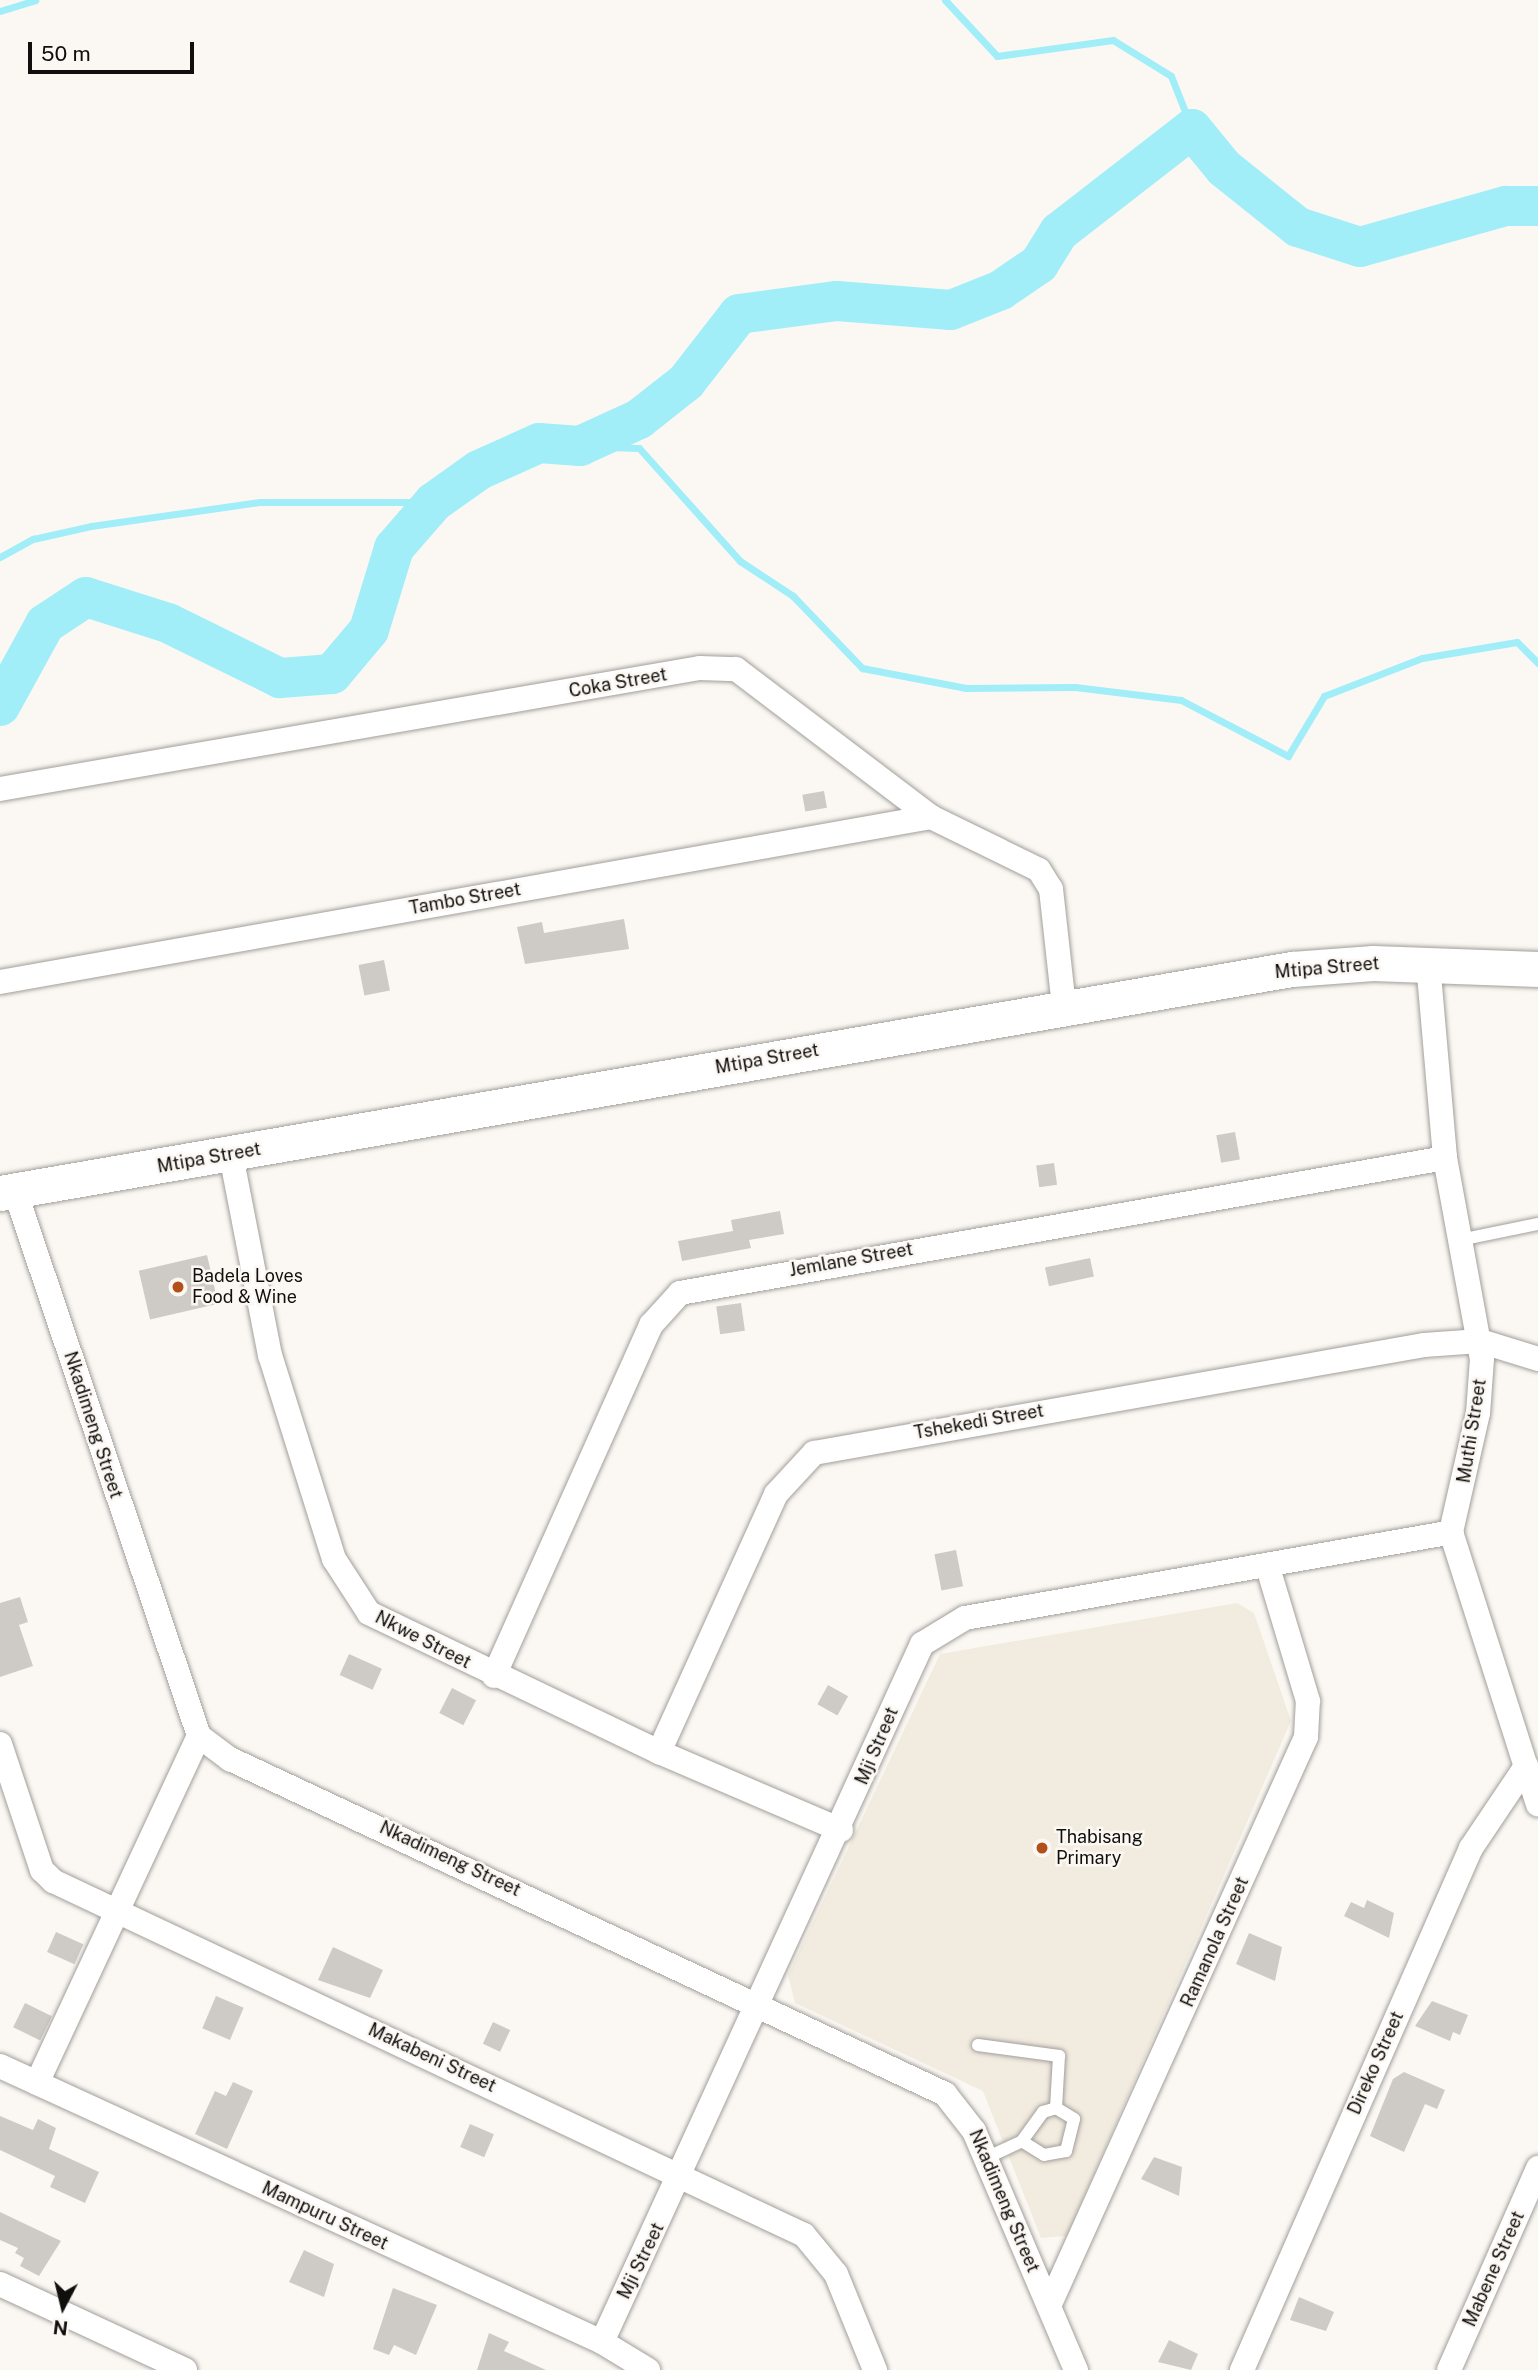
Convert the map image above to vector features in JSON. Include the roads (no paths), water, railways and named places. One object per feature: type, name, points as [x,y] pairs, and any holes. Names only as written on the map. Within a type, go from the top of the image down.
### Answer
[{"type":"street","name":"Coka Street","points":[[0,789],[721,667],[753,678],[931,817],[1018,857],[1047,879],[1064,1007]]},
{"type":"street","name":"Tambo Street","points":[[0,982],[931,817]]},
{"type":"street","name":"Mtipa Street","points":[[8,1192],[1292,969],[1428,963],[1538,969]]},
{"type":"street","name":"Muthi Street","points":[[1428,963],[1445,1158],[1480,1341],[1478,1413],[1451,1532]]},
{"type":"street","name":"Nkwe Street","points":[[231,1155],[270,1355],[334,1559],[369,1613],[494,1676],[659,1752],[841,1830]]},
{"type":"street","name":"Jemlane Street","points":[[494,1676],[651,1325],[680,1293],[1445,1158]]},
{"type":"street","name":"Nkadimeng Street","points":[[8,1192],[199,1736],[230,1759],[945,2094],[966,2116],[986,2158],[1076,2370]]},
{"type":"street","points":[[1480,1341],[1538,1359]]},
{"type":"street","name":"Tshekedi Street","points":[[659,1752],[776,1493],[814,1453],[1411,1347],[1480,1341]]},
{"type":"street","points":[[1451,1532],[1538,1804]]},
{"type":"street","name":"Mji Street","points":[[602,2342],[683,2175],[841,1830],[914,1660],[937,1631],[965,1618],[1268,1568],[1451,1532]]},
{"type":"street","name":"Ramanola Street","points":[[1049,2306],[1306,1737],[1308,1701],[1268,1568]]},
{"type":"street","points":[[37,2083],[199,1736]]},
{"type":"street","name":"Makabeni Street","points":[[0,1744],[42,1870],[116,1912],[777,2220],[823,2252],[875,2370]]},
{"type":"street","name":"Direko Street","points":[[1242,2370],[1471,1848],[1526,1766]]},
{"type":"street","name":"Mampuru Street","points":[[0,2066],[602,2342],[648,2370]]},
{"type":"street","name":"Mabene Street","points":[[1449,2370],[1538,2168]]},
{"type":"street","points":[[0,2284],[185,2370]]},
{"type":"lane","points":[[1460,1240],[1538,1224]]},
{"type":"lane","points":[[978,2045],[1059,2056],[1056,2108]]},
{"type":"lane","points":[[986,2158],[1022,2141],[1032,2119],[1056,2108]]},
{"type":"lane","points":[[1022,2141],[1044,2155],[1066,2151],[1074,2119],[1056,2108]]},
{"type":"waterway","points":[[0,11],[35,0]]},
{"type":"waterway","points":[[945,0],[997,56],[1113,40],[1171,76],[1192,129]]},
{"type":"waterway","points":[[0,706],[45,624],[86,597],[168,623],[280,678],[332,674],[369,630],[394,548],[434,502],[479,470],[539,443],[580,446],[639,419],[686,382],[739,314],[837,301],[951,310],[1001,290],[1039,264],[1059,232],[1192,129],[1224,168],[1298,227],[1360,247],[1506,206],[1538,206]]},
{"type":"waterway","points":[[580,446],[639,448],[740,561],[793,596],[862,668],[966,688],[1075,687],[1181,700],[1288,756],[1324,696],[1422,658],[1517,642],[1538,663]]},
{"type":"waterway","points":[[0,557],[33,539],[91,526],[260,502],[434,502]]},
{"type":"place","name":"Badela Loves Food & Wine","points":[[178,1287]]},
{"type":"place","name":"Thabisang Primary","points":[[1042,1848]]}]
